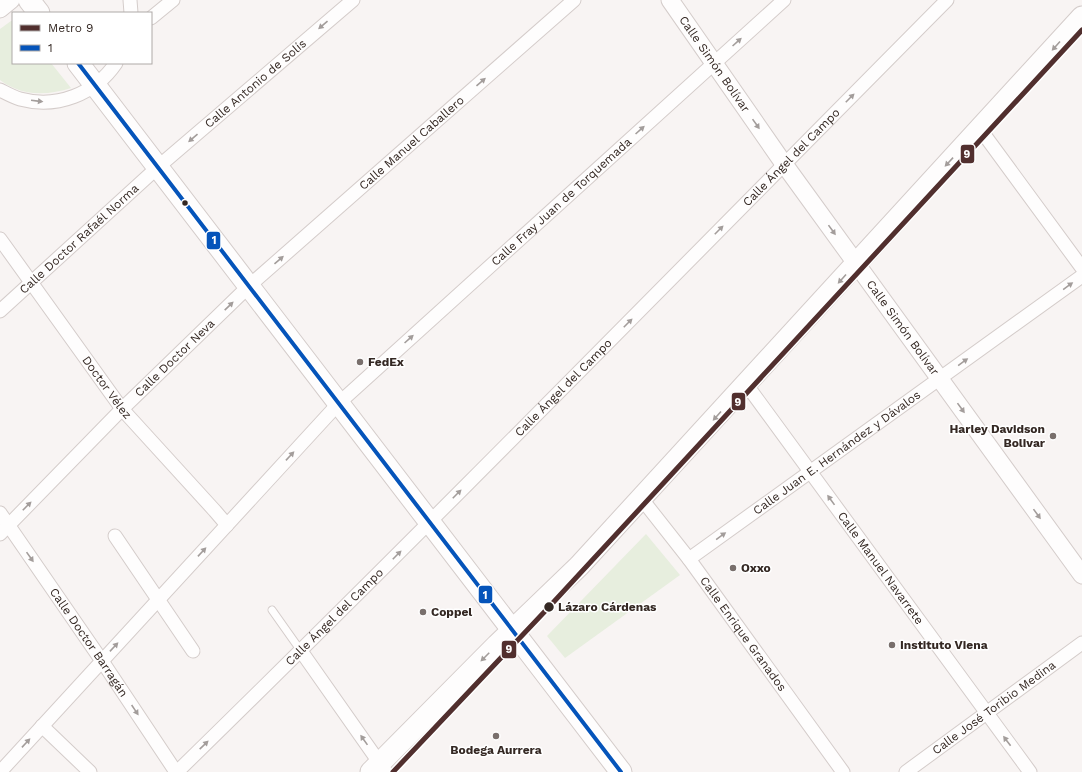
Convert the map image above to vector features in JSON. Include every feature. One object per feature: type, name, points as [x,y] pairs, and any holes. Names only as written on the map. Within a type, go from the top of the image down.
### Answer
[{"type":"main road","points":[[30,0],[38,12]]},
{"type":"main road","points":[[379,769],[512,630],[579,566],[1082,17]]},
{"type":"main road","points":[[79,64],[622,772]]},
{"type":"street","points":[[0,9],[11,0]]},
{"type":"street","points":[[130,0],[131,12]]},
{"type":"street","points":[[152,17],[173,0]]},
{"type":"street","name":"Calle Antonio de Solís","points":[[158,168],[353,0]]},
{"type":"street","name":"Calle Manuel Caballero","points":[[249,286],[574,0]]},
{"type":"street","name":"Calle Simón Bolívar","points":[[670,0],[784,164],[1082,576]]},
{"type":"street","name":"Calle Fray Juan de Torquemada","points":[[3,764],[42,726],[339,403],[784,0]]},
{"type":"street","name":"Calle Ángel del Campo","points":[[176,772],[301,651],[430,522],[947,0]]},
{"type":"street","points":[[0,90],[20,99],[41,102],[62,100],[83,93],[95,86],[110,72],[115,64]]},
{"type":"street","points":[[980,129],[1082,268]]},
{"type":"street","name":"Calle Doctor Rafaél Norma","points":[[0,311],[158,168]]},
{"type":"street","name":"Doctor Vélez","points":[[0,240],[122,409],[227,525]]},
{"type":"street","name":"Calle Juan E. Hernández y Dávalos","points":[[689,559],[1082,276]]},
{"type":"street","name":"Calle Doctor Neva","points":[[4,529],[122,409],[249,286]]},
{"type":"street","name":"Calle Manuel Navarrete","points":[[746,384],[1030,772]]},
{"type":"street","name":"Calle Enrique Granados","points":[[641,498],[689,559],[843,772]]},
{"type":"street","name":"Calle Doctor Barragán","points":[[0,513],[4,529],[102,661],[176,772]]},
{"type":"street","points":[[114,536],[193,651]]},
{"type":"street","name":"Calle José Toribio Medina","points":[[906,772],[1082,643]]},
{"type":"street","points":[[301,651],[379,769]]},
{"type":"street","points":[[42,726],[90,772]]},
{"type":"lane","points":[[272,610],[301,651]]},
{"type":"green space","points":[[12,21],[12,64],[52,64],[71,88],[50,93],[35,93],[21,91],[0,80],[0,29]]},
{"type":"green space","name":"Lázaro Cárdenas","points":[[646,534],[680,575],[565,658],[547,636]]},
{"type":"metro line","name":"9","points":[[393,772],[549,607],[1082,30]]},
{"type":"transit line","name":"1","points":[[79,64],[621,772]]},
{"type":"place","name":"FedEx","points":[[360,362]]},
{"type":"place","name":"Harley Davidson Bolivar","points":[[1053,436]]},
{"type":"place","name":"Oxxo","points":[[733,568]]},
{"type":"place","name":"Lázaro Cárdenas","points":[[549,607]]},
{"type":"place","name":"Coppel","points":[[423,612]]},
{"type":"place","name":"Instituto Viena","points":[[892,645]]},
{"type":"place","name":"Bodega Aurrera","points":[[496,736]]}]
